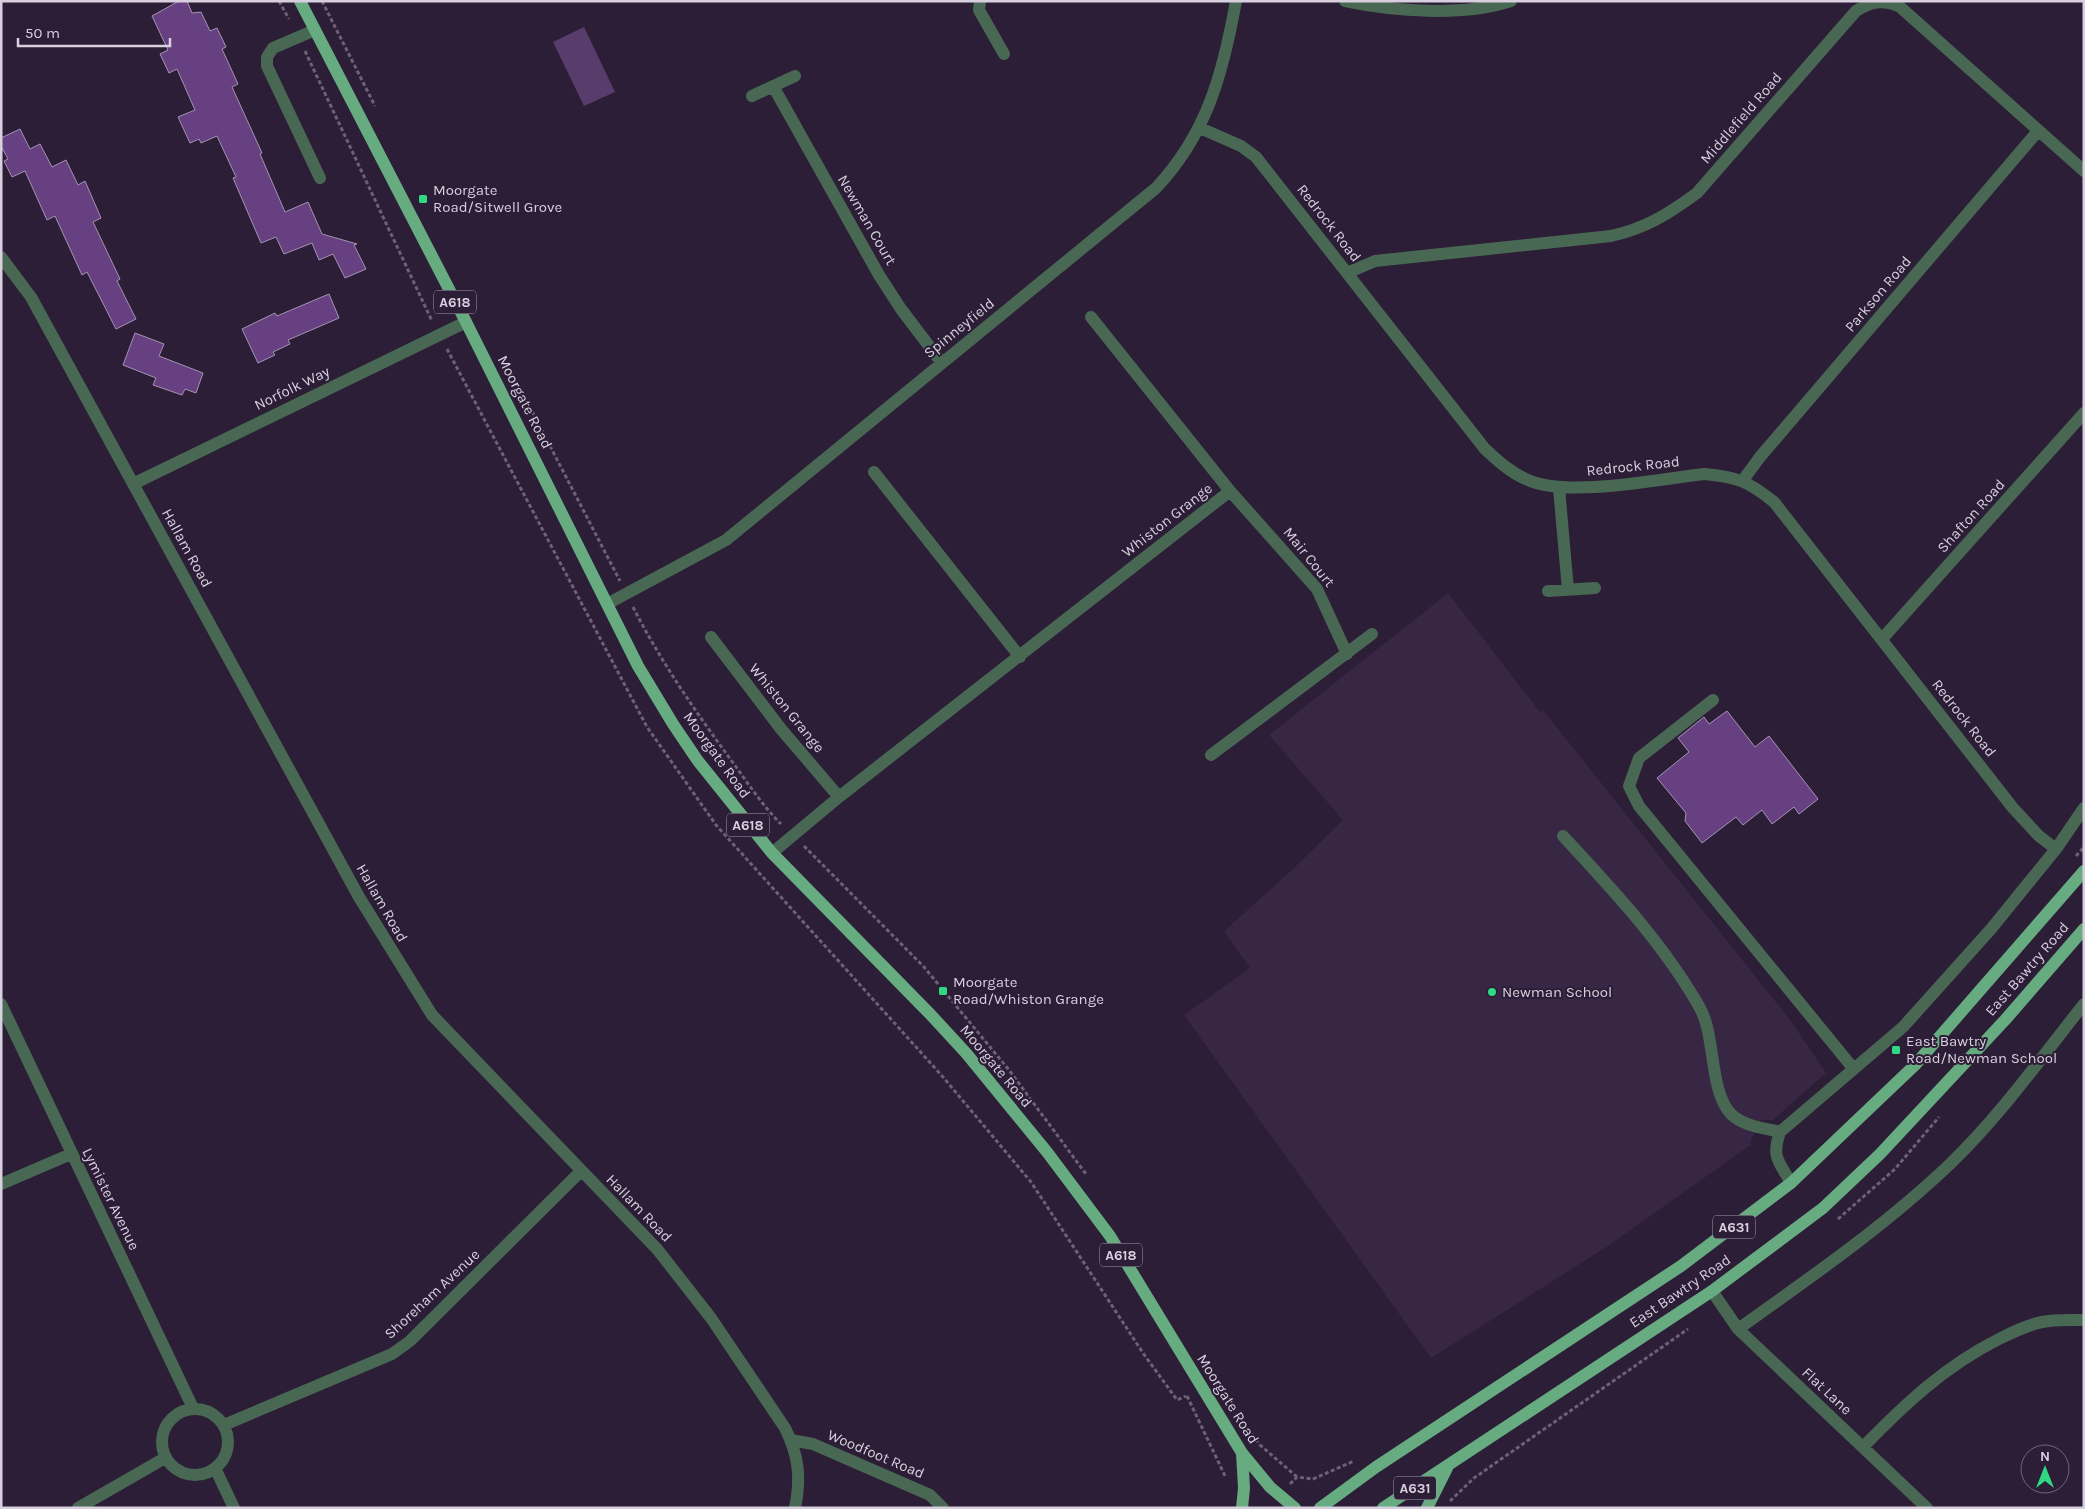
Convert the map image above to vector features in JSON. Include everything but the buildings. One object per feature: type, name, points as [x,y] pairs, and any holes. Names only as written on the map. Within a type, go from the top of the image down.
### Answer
[{"type":"main road","name":"Moorgate Road","points":[[300,1],[466,322],[638,666],[673,724],[703,768],[772,853],[966,1053],[1047,1152],[1110,1236],[1201,1388],[1242,1452],[1278,1496],[1295,1508]]},
{"type":"main road","name":"East Bawtry Road","points":[[1320,1508],[1400,1452],[1681,1266],[1791,1183],[1915,1065],[2084,871]]},
{"type":"main road","name":"East Bawtry Road","points":[[1383,1508],[1447,1468],[1712,1291],[1822,1208],[1880,1154],[2004,1020],[2084,929]]},
{"type":"main road","points":[[1242,1452],[1244,1488],[1242,1508]]},
{"type":"main road","points":[[1427,1508],[1447,1468]]},
{"type":"street","points":[[980,1],[979,10],[1004,54]]},
{"type":"street","name":"Spinneyfield","points":[[607,604],[726,540],[1149,195],[1174,169],[1188,150],[1200,128],[1219,82],[1236,1]]},
{"type":"street","points":[[1344,1],[1376,8],[1441,10],[1498,6],[1511,1]]},
{"type":"street","name":"Middlefield Road","points":[[1347,273],[1358,266],[1375,262],[1611,236],[1638,230],[1672,211],[1697,193],[1856,11],[1870,2],[1885,2],[1899,6],[2084,171]]},
{"type":"street","points":[[315,30],[274,48],[267,57],[267,66],[320,178]]},
{"type":"street","points":[[752,96],[796,76]]},
{"type":"street","name":"Newman Court","points":[[773,86],[879,275],[901,310],[942,363]]},
{"type":"street","name":"Redrock Road","points":[[1200,128],[1240,146],[1256,157],[1484,449],[1504,467],[1529,481],[1560,488],[1704,474],[1743,480],[1774,502],[2013,808],[2039,836],[2056,849]]},
{"type":"street","name":"Parkson Road","points":[[1743,480],[1760,456],[2038,131]]},
{"type":"street","name":"Hallam Road","points":[[1,257],[31,297],[359,897],[403,971],[432,1015],[657,1249],[711,1318],[785,1428],[794,1446],[799,1473],[794,1508]]},
{"type":"street","name":"Whiston Grange","points":[[772,853],[839,797],[1230,491],[1091,317]]},
{"type":"street","name":"Norfolk Way","points":[[133,484],[466,322]]},
{"type":"street","name":"Shafton Road","points":[[1882,639],[2084,413]]},
{"type":"street","points":[[874,472],[1020,657]]},
{"type":"street","points":[[1560,488],[1568,590]]},
{"type":"street","name":"Mair Court","points":[[1230,491],[1318,589],[1347,654]]},
{"type":"street","points":[[1548,591],[1595,588]]},
{"type":"street","points":[[1211,755],[1372,634]]},
{"type":"street","name":"Whiston Grange","points":[[711,637],[781,729],[839,797]]},
{"type":"street","points":[[1713,700],[1639,758],[1629,786],[1639,806],[1853,1068]]},
{"type":"street","points":[[1791,1183],[1778,1161],[1775,1148],[1780,1132],[1902,1026],[1991,929],[2056,849],[2084,808]]},
{"type":"street","points":[[1563,836],[1614,891],[1648,934],[1701,1010],[1707,1028],[1718,1085],[1723,1102],[1731,1114],[1748,1124],[1780,1132]]},
{"type":"street","name":"Lymister Avenue","points":[[1,1004],[193,1408]]},
{"type":"street","points":[[1738,1330],[1873,1232],[1950,1164],[2008,1100],[2084,1004]]},
{"type":"street","points":[[1,1184],[71,1154]]},
{"type":"street","name":"Shoreham Avenue","points":[[224,1425],[392,1354],[410,1341],[581,1170]]},
{"type":"street","name":"Flat Lane","points":[[1712,1291],[1738,1330],[1927,1508]]},
{"type":"street","points":[[1862,1447],[1921,1389],[1952,1365],[1981,1348],[2016,1330],[2040,1322],[2059,1319],[2084,1320]]},
{"type":"street","points":[[193,1408],[211,1412],[224,1425],[227,1432],[228,1448],[221,1462],[207,1473],[188,1474],[171,1466],[161,1448],[161,1436],[165,1426],[172,1417],[193,1408]]},
{"type":"street","name":"Woodfoot Road","points":[[791,1440],[813,1444],[930,1495],[942,1508]]},
{"type":"street","points":[[78,1508],[165,1458]]},
{"type":"street","points":[[215,1468],[234,1508]]},
{"type":"path","points":[[279,1],[298,37],[439,334],[647,727],[711,818],[943,1077],[1031,1182],[1142,1353],[1177,1400],[1201,1388]]},
{"type":"path","points":[[322,1],[378,113]]},
{"type":"path","points":[[506,361],[648,636],[716,740],[769,812],[924,967],[1009,1070],[1088,1177]]},
{"type":"path","points":[[2071,862],[2084,847]]},
{"type":"path","points":[[1186,1396],[1230,1485]]},
{"type":"path","points":[[1249,1431],[1260,1445],[1297,1477],[1313,1479],[1359,1458]]},
{"type":"path","points":[[1278,1496],[1297,1477]]},
{"type":"shaded area","points":[[584,27],[615,92],[584,106],[553,42]]},
{"type":"shaded area","name":"Newman School","points":[[1448,593],[1540,712],[1543,710],[1791,1021],[1826,1073],[1773,1120],[1761,1120],[1750,1142],[1752,1144],[1608,1246],[1431,1358],[1184,1015],[1250,968],[1224,931],[1292,870],[1343,820],[1269,735]]},
{"type":"place","name":"Moorgate Road/Sitwell Grove","points":[[423,199]]},
{"type":"place","name":"Moorgate Road/Whiston Grange","points":[[943,991]]},
{"type":"place","name":"Newman School","points":[[1492,992]]},
{"type":"place","name":"East Bawtry Road/Newman School","points":[[1896,1050]]}]
